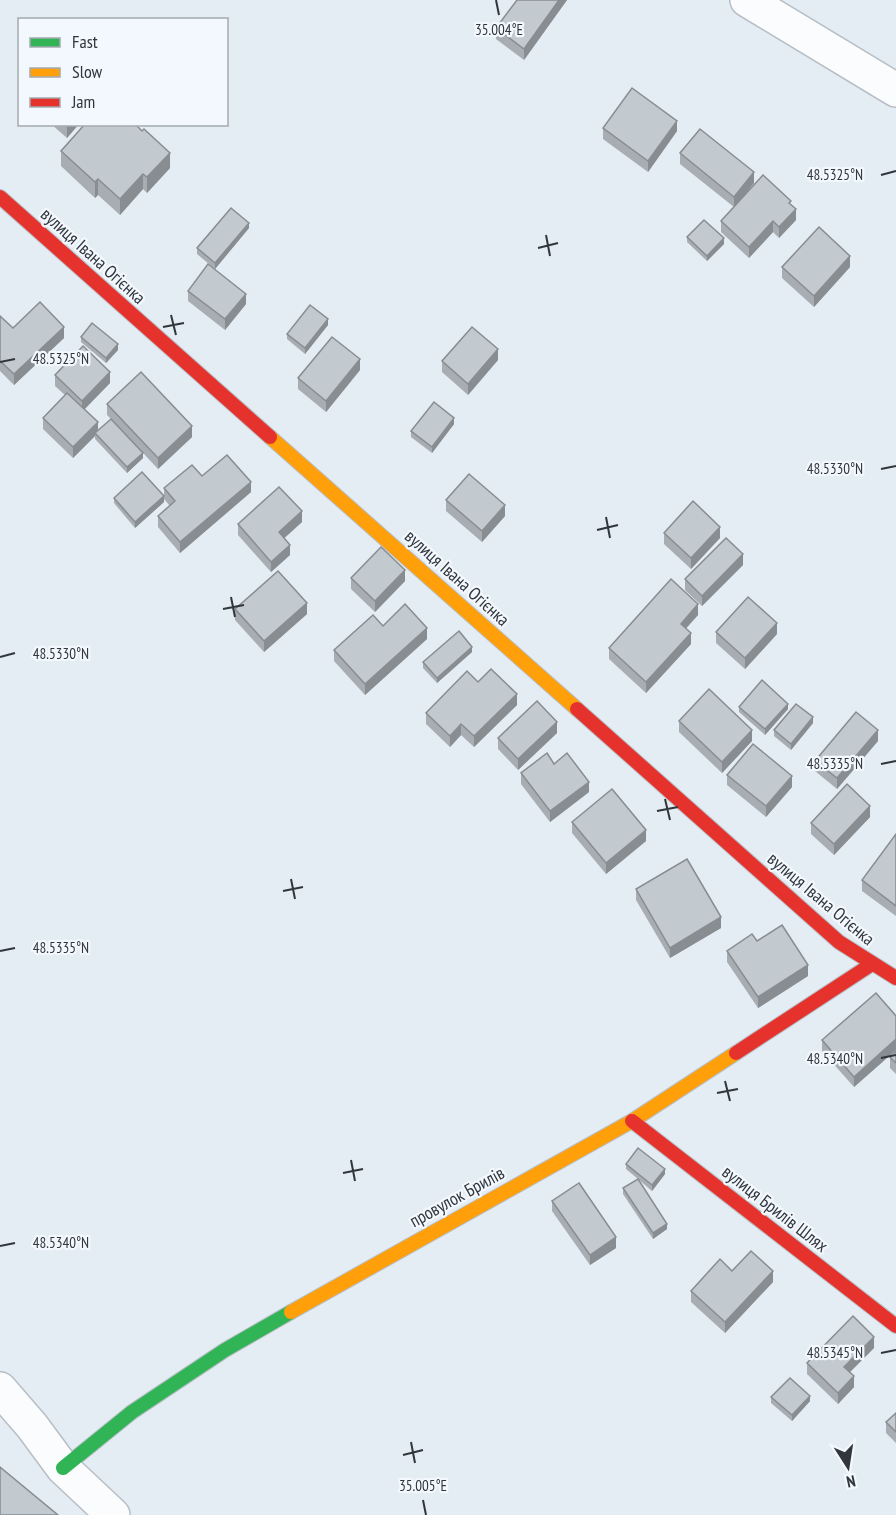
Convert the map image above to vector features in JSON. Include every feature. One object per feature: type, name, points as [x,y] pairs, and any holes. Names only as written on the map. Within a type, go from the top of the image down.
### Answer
[{"type":"street","points":[[747,0],[896,90]]},
{"type":"street","name":"вулиця Івана Огієнка","points":[[0,197],[839,942],[896,978]]},
{"type":"street","name":"провулок Брилів","points":[[63,1468],[132,1412],[225,1350],[354,1275],[632,1121],[872,964]]},
{"type":"street","name":"вулиця Брилів Шлях","points":[[632,1121],[896,1326]]},
{"type":"street","points":[[0,1389],[32,1426],[63,1468],[113,1515]]},
{"type":"building","points":[[517,0],[559,0],[524,49],[496,28]]},
{"type":"building","points":[[632,88],[677,121],[648,161],[603,128]]},
{"type":"building","points":[[83,126],[137,126],[142,131],[144,129],[170,153],[147,177],[143,174],[120,199],[98,179],[95,182],[61,151]]},
{"type":"building","points":[[700,129],[754,172],[734,197],[680,153]]},
{"type":"building","points":[[763,175],[791,201],[789,203],[796,209],[779,227],[773,221],[749,247],[721,221]]},
{"type":"building","points":[[231,208],[249,223],[215,263],[197,248]]},
{"type":"building","points":[[704,220],[724,238],[707,256],[687,237]]},
{"type":"building","points":[[819,227],[850,256],[814,296],[782,267]]},
{"type":"building","points":[[208,264],[246,294],[225,319],[188,291]]},
{"type":"building","points":[[40,302],[64,327],[14,374],[0,361],[0,316],[13,328]]},
{"type":"building","points":[[310,305],[328,319],[305,348],[287,334]]},
{"type":"building","points":[[92,323],[118,344],[106,358],[81,337]]},
{"type":"building","points":[[472,327],[498,349],[468,384],[442,361]]},
{"type":"building","points":[[332,337],[360,359],[326,401],[298,378]]},
{"type":"building","points":[[83,346],[110,372],[82,401],[55,375]]},
{"type":"building","points":[[141,372],[192,426],[158,458],[107,404]]},
{"type":"building","points":[[67,393],[98,422],[73,447],[43,418]]},
{"type":"building","points":[[434,402],[454,418],[432,447],[411,431]]},
{"type":"building","points":[[111,419],[143,453],[127,467],[95,433]]},
{"type":"building","points":[[227,455],[251,482],[180,542],[158,516],[175,501],[164,488],[192,465],[202,476]]},
{"type":"building","points":[[142,472],[164,496],[135,522],[114,498]]},
{"type":"building","points":[[469,474],[505,505],[482,531],[446,500]]},
{"type":"building","points":[[279,487],[302,511],[279,532],[290,545],[271,562],[238,524]]},
{"type":"building","points":[[693,501],[720,527],[691,558],[664,533]]},
{"type":"building","points":[[726,538],[743,554],[702,596],[685,579]]},
{"type":"building","points":[[381,547],[405,570],[375,601],[351,578]]},
{"type":"building","points":[[278,571],[307,603],[264,641],[235,609]]},
{"type":"building","points":[[671,579],[698,604],[681,624],[691,633],[646,682],[609,648]]},
{"type":"building","points":[[748,597],[777,623],[745,658],[716,632]]},
{"type":"building","points":[[405,604],[427,628],[365,684],[334,650],[373,615],[383,626]]},
{"type":"building","points":[[459,631],[472,647],[437,678],[423,662]]},
{"type":"building","points":[[491,669],[517,694],[474,736],[461,724],[450,736],[426,713],[467,671],[478,682]]},
{"type":"building","points":[[762,680],[788,704],[765,729],[739,707]]},
{"type":"building","points":[[709,689],[752,730],[722,762],[679,721]]},
{"type":"building","points":[[537,701],[557,722],[518,759],[498,738]]},
{"type":"building","points":[[796,704],[813,717],[791,744],[774,730]]},
{"type":"building","points":[[856,712],[878,730],[837,778],[815,761]]},
{"type":"building","points":[[753,744],[792,776],[766,806],[727,775]]},
{"type":"building","points":[[547,753],[554,764],[567,753],[589,782],[550,811],[521,773]]},
{"type":"building","points":[[847,784],[870,806],[834,844],[811,823]]},
{"type":"building","points":[[612,789],[646,830],[606,863],[572,822]]},
{"type":"building","points":[[896,834],[896,906],[862,880]]},
{"type":"building","points":[[687,859],[721,917],[670,948],[636,889]]},
{"type":"building","points":[[782,925],[808,965],[758,997],[727,951],[752,934],[757,941]]},
{"type":"building","points":[[876,993],[896,1016],[896,1039],[854,1077],[822,1040]]},
{"type":"building","points":[[896,1051],[896,1063],[890,1057]]},
{"type":"building","points":[[638,1148],[665,1169],[652,1185],[626,1164]]},
{"type":"building","points":[[638,1179],[667,1224],[653,1233],[623,1188]]},
{"type":"building","points":[[579,1183],[616,1237],[590,1255],[552,1201]]},
{"type":"building","points":[[751,1251],[773,1271],[725,1322],[691,1291],[720,1259],[732,1271]]},
{"type":"building","points":[[853,1316],[874,1337],[844,1367],[854,1376],[838,1393],[807,1363]]},
{"type":"building","points":[[790,1378],[810,1396],[792,1415],[771,1397]]},
{"type":"building","points":[[896,1413],[896,1432],[886,1422]]},
{"type":"building","points":[[0,1467],[58,1515],[0,1515]]},
{"type":"traffic: fast","points":[[63,1468],[132,1412],[225,1350],[291,1312]]},
{"type":"traffic: slow","points":[[270,437],[577,709]]},
{"type":"traffic: slow","points":[[291,1312],[632,1121],[736,1053]]},
{"type":"traffic: jam","points":[[0,197],[270,437]]},
{"type":"traffic: jam","points":[[577,709],[839,942],[896,978]]},
{"type":"traffic: jam","points":[[736,1053],[872,964]]},
{"type":"traffic: jam","points":[[632,1121],[896,1326]]}]
